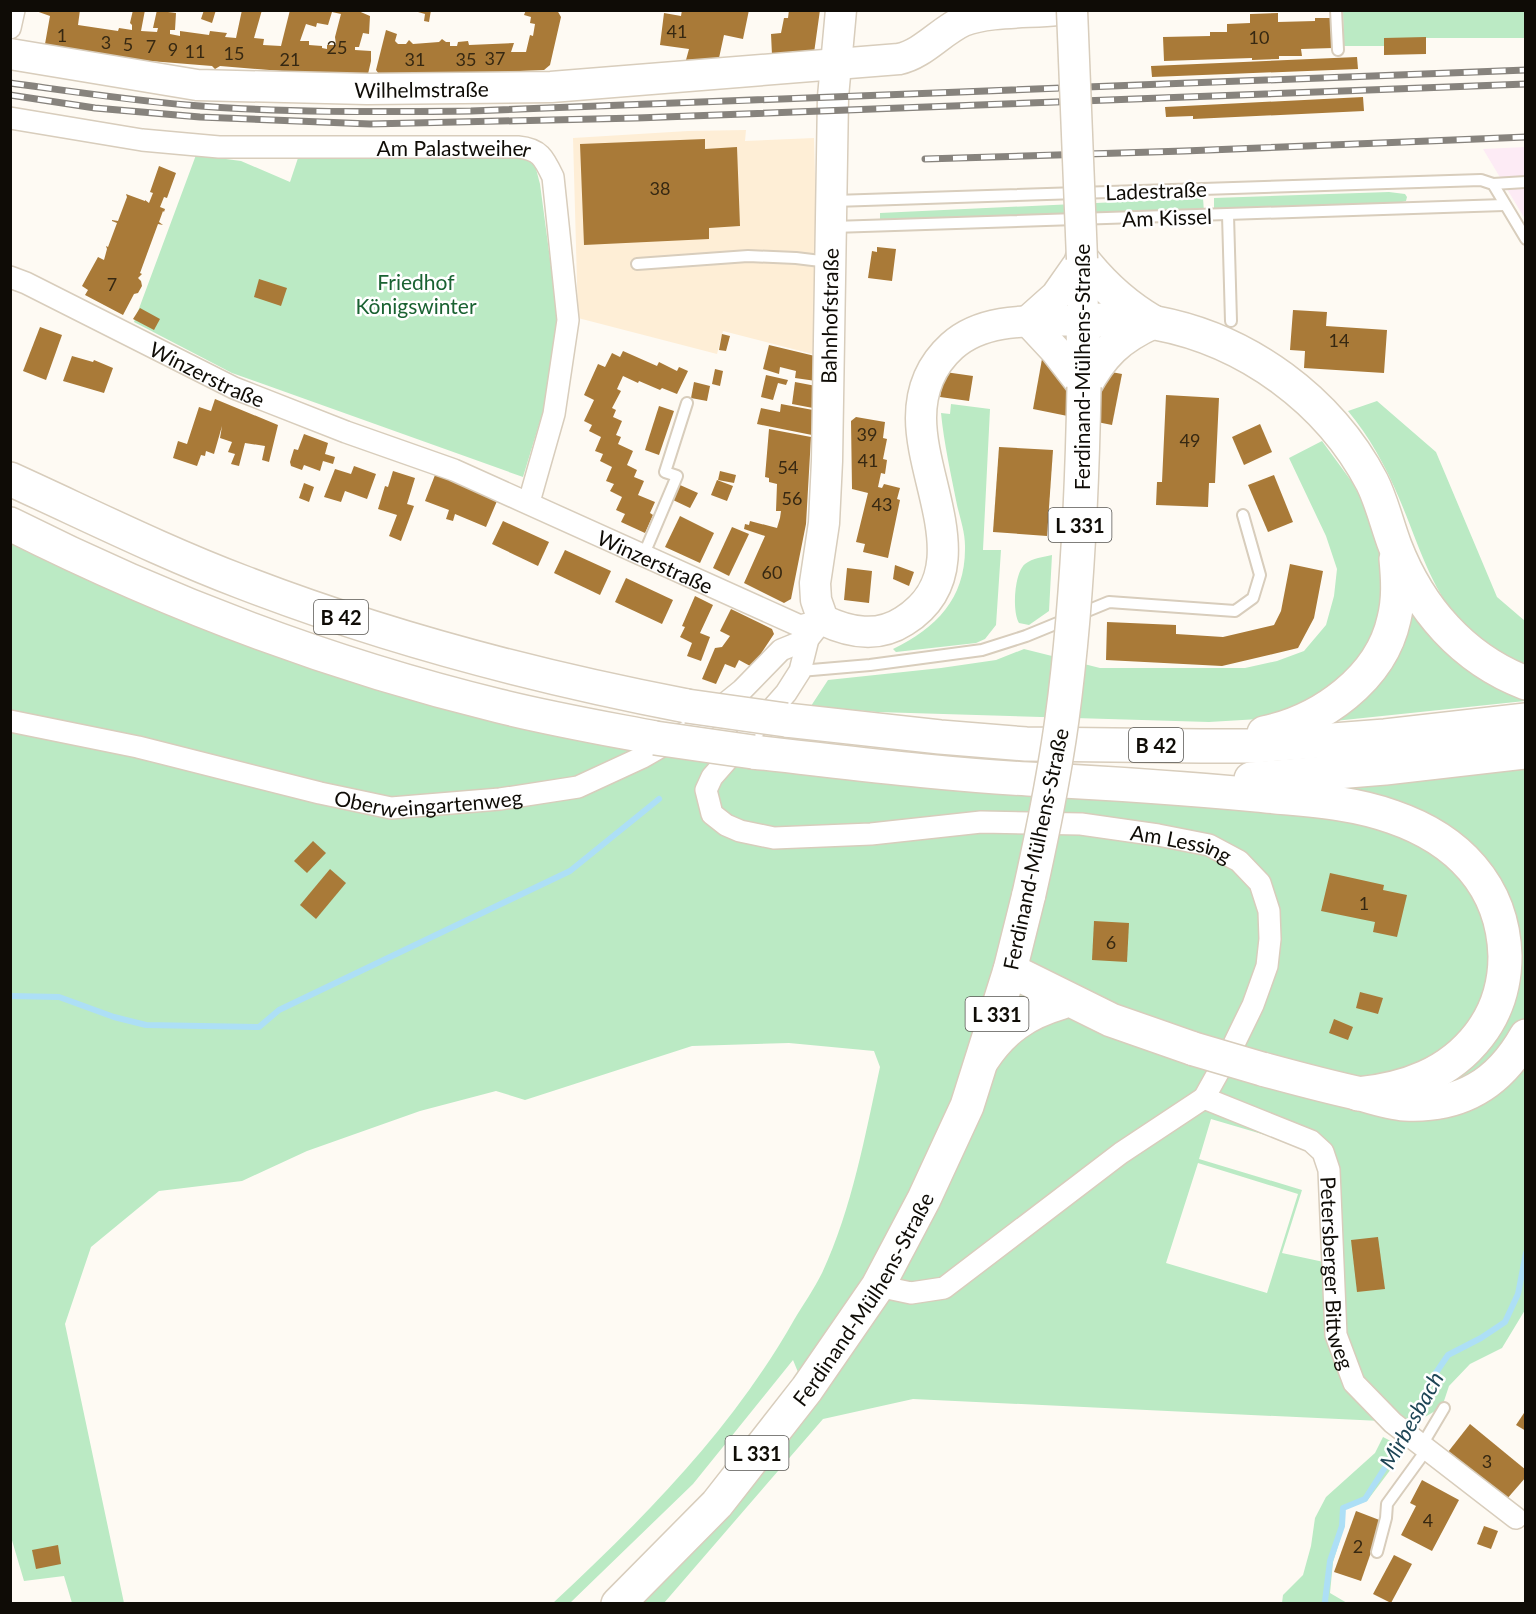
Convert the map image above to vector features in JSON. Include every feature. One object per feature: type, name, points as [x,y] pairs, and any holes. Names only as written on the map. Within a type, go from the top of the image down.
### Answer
[{"type":"main road","points":[[1082,259],[1114,295],[1132,310],[1153,322],[1212,340],[1237,351],[1276,374],[1307,398],[1328,419],[1358,457],[1382,505],[1395,545],[1414,586],[1430,612],[1472,654],[1490,666],[1526,683]]},
{"type":"main road","points":[[1083,320],[1153,322]]},
{"type":"main road","name":"Ferdinand-Mülhens-Straße","points":[[618,1604],[717,1504],[807,1389],[878,1286],[924,1199],[967,1106],[1010,970],[1029,894],[1053,778],[1070,662],[1078,570],[1083,479],[1083,320]]},
{"type":"main road","points":[[1084,387],[1096,366],[1112,347],[1131,332],[1153,322]]},
{"type":"main road","name":"B 42","points":[[10,479],[178,556],[331,614],[510,668],[687,706],[786,720],[1026,744],[1254,746],[1385,736],[1526,720]]},
{"type":"main road","name":"B 42","points":[[10,524],[175,599],[329,656],[498,706],[578,724],[753,752],[927,771],[1022,779],[1144,785],[1339,803],[1368,809],[1417,826],[1436,837],[1468,863],[1483,881],[1495,903],[1504,942],[1505,965],[1502,989],[1484,1028],[1467,1050],[1450,1064],[1430,1076],[1384,1091],[1358,1094]]},
{"type":"main road","points":[[1201,746],[1284,729],[1328,708],[1355,685],[1373,664],[1394,621],[1399,588],[1395,545]]},
{"type":"main road","name":"B 42","points":[[1144,785],[1385,768],[1526,752]]},
{"type":"main road","name":"B 42","points":[[1010,970],[1072,1005],[1138,1030],[1262,1069],[1403,1104],[1453,1101],[1473,1092],[1503,1068],[1526,1036]]},
{"type":"main road","points":[[983,1059],[994,1042],[1024,1017],[1042,1009],[1072,1005]]},
{"type":"street","points":[[10,28],[14,10]]},
{"type":"street","name":"Bahnhofstraße","points":[[815,629],[816,583],[824,523],[827,461],[830,214],[835,68],[841,10]]},
{"type":"street","name":"Wilhelmstraße","points":[[10,54],[197,85],[367,89],[551,87],[835,68],[909,56],[963,21],[980,16],[1057,10]]},
{"type":"street","name":"Ferdinand-Mülhens-Straße","points":[[1072,10],[1083,320]]},
{"type":"street","name":"Am Palastweiher","points":[[10,118],[142,140],[219,147],[532,148],[545,159],[553,177],[568,320],[554,414],[529,502]]},
{"type":"street","points":[[1082,259],[1056,296],[1028,321],[1056,351],[1084,387]]},
{"type":"street","name":"Winzerstraße","points":[[10,278],[26,283],[234,388],[346,432],[454,470],[800,626],[855,632],[874,632],[897,626],[911,616],[936,587],[942,563],[943,536],[927,463],[921,419],[927,381],[934,367],[952,346],[971,333],[990,326],[1028,321],[1083,320]]},
{"type":"street","name":"Am Lessing","points":[[815,629],[800,671],[786,693],[712,777],[706,790],[712,814],[726,825],[740,831],[774,838],[871,834],[981,822],[1081,824],[1158,835],[1209,845],[1239,861],[1260,883],[1269,911],[1270,939],[1267,966],[1243,1026],[1204,1098],[1121,1153],[944,1288],[911,1293],[878,1286]]},
{"type":"street","name":"Oberweingartenweg","points":[[10,721],[138,747],[320,793],[391,808],[500,799],[578,787],[643,757],[700,724],[742,690],[781,650],[815,629]]},
{"type":"street","name":"Petersberger Bittweg","points":[[1204,1098],[1311,1141],[1323,1152],[1329,1170],[1336,1335],[1354,1383],[1393,1423],[1516,1518]]},
{"type":"lane","points":[[1336,10],[1338,50]]},
{"type":"lane","name":"Ladestraße","points":[[830,214],[1481,180],[1493,184]]},
{"type":"lane","points":[[1526,182],[1493,184],[1526,239]]},
{"type":"lane","name":"Am Kissel","points":[[830,214],[1228,215],[1504,205]]},
{"type":"lane","points":[[1228,215],[1231,321]]},
{"type":"lane","points":[[637,264],[748,256],[830,262]]},
{"type":"lane","points":[[644,554],[677,476],[665,472],[687,403]]},
{"type":"lane","points":[[800,671],[870,665],[982,650],[1026,636],[1109,602],[1235,611],[1253,598],[1260,575],[1243,515]]},
{"type":"lane","points":[[1377,1552],[1386,1518],[1387,1504],[1444,1408]]},
{"type":"shaded area","points":[[746,130],[745,141],[814,138],[820,356],[723,331],[717,354],[578,318],[573,138]]},
{"type":"shaded area","points":[[1525,147],[1525,219],[1483,149]]},
{"type":"green space","points":[[1343,11],[1525,11],[1525,38],[1384,38],[1384,46],[1344,46]]},
{"type":"green space","name":"Friedhof Königswinter","points":[[196,155],[241,161],[290,182],[298,158],[518,155],[535,165],[540,184],[558,319],[544,408],[523,477],[232,373],[134,322]]},
{"type":"green space","points":[[1389,192],[1405,194],[1406,201],[1390,205],[1214,212],[1214,198]]},
{"type":"green space","points":[[1203,198],[1204,212],[880,220],[880,213]]},
{"type":"green space","points":[[1377,401],[1436,452],[1497,597],[1525,621],[1525,668],[1473,636],[1455,616],[1435,584],[1388,475],[1370,441],[1348,411]]},
{"type":"green space","points":[[951,404],[990,409],[983,550],[1001,550],[996,625],[985,639],[976,643],[896,652],[893,649],[923,631],[946,609],[960,581],[964,564],[965,541],[941,413],[950,414]]},
{"type":"green space","points":[[1322,441],[1352,482],[1370,515],[1380,545],[1382,609],[1368,643],[1349,671],[1317,698],[1284,712],[1259,719],[1209,722],[877,712],[811,706],[828,680],[996,660],[1024,649],[1100,668],[1245,668],[1277,661],[1304,651],[1326,625],[1334,596],[1337,569],[1326,536],[1289,458]]},
{"type":"green space","points":[[11,534],[70,563],[294,657],[456,707],[644,750],[740,765],[1137,803],[1525,764],[1525,1310],[1502,1348],[1470,1364],[1449,1386],[1442,1407],[1418,1421],[913,1399],[823,1419],[664,1603],[641,1603],[730,1509],[812,1409],[801,1382],[707,1497],[631,1577],[604,1603],[600,1603],[702,1501],[766,1423],[800,1377],[793,1360],[693,1484],[570,1603],[553,1603],[653,1505],[714,1436],[743,1399],[769,1361],[822,1273],[842,1224],[857,1172],[880,1067],[874,1051],[789,1043],[692,1046],[525,1100],[496,1091],[420,1111],[307,1151],[242,1181],[159,1191],[91,1247],[65,1324],[124,1603],[72,1603],[64,1576],[24,1581],[11,1537]],"holes":[[[1211,1119],[1323,1152],[1329,1170],[1333,1264],[1282,1253],[1302,1190],[1199,1159]],[[1198,1163],[1298,1194],[1267,1293],[1166,1263]]]},
{"type":"green space","points":[[1052,555],[1049,611],[1029,625],[1019,623],[1015,610],[1018,575],[1025,564],[1031,560]]},
{"type":"green space","points":[[1407,592],[1434,638],[1452,658],[1480,677],[1525,695],[1525,701],[1325,722]]},
{"type":"green space","points":[[1383,1437],[1406,1449],[1367,1501],[1345,1509],[1344,1527],[1333,1562],[1330,1593],[1347,1603],[1282,1603],[1283,1595],[1303,1575],[1311,1546],[1315,1518],[1326,1497],[1375,1453]]},
{"type":"building","points":[[33,10],[80,10],[78,25],[118,31],[119,28],[132,30],[130,23],[133,10],[145,10],[141,31],[157,32],[158,28],[153,28],[157,10],[168,10],[168,12],[176,13],[175,30],[170,30],[170,34],[180,36],[180,31],[209,35],[210,31],[227,33],[225,37],[236,38],[242,10],[262,10],[254,38],[264,39],[263,45],[281,46],[290,10],[356,10],[370,16],[369,34],[363,33],[359,47],[355,47],[355,50],[371,51],[371,61],[368,74],[364,77],[220,66],[215,69],[212,66],[138,60],[75,51],[45,44],[50,16]],"holes":[[[332,12],[341,14],[335,37],[336,45],[327,45],[327,49],[322,46],[309,45],[309,41],[300,41],[306,24],[316,27],[317,23],[328,25]]]},
{"type":"building","points":[[204,10],[216,10],[212,23],[201,19]]},
{"type":"building","points":[[411,10],[431,10],[429,22],[424,21],[425,14]]},
{"type":"building","points":[[526,10],[557,10],[561,17],[550,65],[544,70],[381,77],[376,70],[386,30],[397,34],[395,41],[398,44],[406,44],[409,40],[413,44],[439,42],[442,39],[450,42],[450,46],[457,46],[458,42],[468,41],[469,45],[514,43],[511,52],[526,52],[535,24],[530,23],[531,17],[524,15]]},
{"type":"building","points":[[682,10],[749,10],[743,39],[724,35],[719,58],[686,60],[689,49],[660,45],[664,13],[681,16]]},
{"type":"building","points":[[789,10],[820,10],[814,53],[772,55],[771,34],[781,33],[784,18],[788,18]]},
{"type":"building","points":[[1278,13],[1278,22],[1332,18],[1333,48],[1301,49],[1302,56],[1279,56],[1279,59],[1164,61],[1163,37],[1210,36],[1210,32],[1227,32],[1227,24],[1250,23],[1250,14]]},
{"type":"building","points":[[1426,37],[1426,54],[1384,55],[1384,38]]},
{"type":"building","points":[[1357,57],[1358,69],[1152,77],[1151,66]]},
{"type":"building","points":[[1363,97],[1364,111],[1193,119],[1193,116],[1166,117],[1165,107]]},
{"type":"building","points":[[705,139],[705,149],[737,147],[740,226],[709,228],[709,239],[584,245],[580,144]]},
{"type":"building","points":[[159,166],[176,173],[167,198],[164,197],[160,207],[165,209],[159,222],[163,225],[158,224],[140,273],[142,274],[138,278],[142,286],[138,293],[134,294],[123,315],[85,295],[88,290],[82,286],[98,257],[104,260],[106,246],[108,247],[117,223],[112,220],[118,221],[127,197],[126,194],[149,203],[153,193],[150,192]]},
{"type":"building","points":[[877,247],[896,249],[892,281],[868,278],[872,251],[877,252]]},
{"type":"building","points":[[259,279],[287,288],[281,306],[254,297]]},
{"type":"building","points":[[140,308],[160,319],[154,330],[133,319]]},
{"type":"building","points":[[1293,310],[1327,312],[1326,326],[1387,330],[1384,373],[1304,368],[1305,351],[1290,350]]},
{"type":"building","points":[[40,327],[62,335],[46,380],[23,371]]},
{"type":"building","points":[[722,334],[730,336],[726,351],[719,350]]},
{"type":"building","points":[[769,345],[819,357],[816,381],[795,378],[796,371],[780,367],[779,374],[763,369]]},
{"type":"building","points":[[623,351],[657,366],[659,362],[677,371],[679,367],[688,371],[677,394],[639,381],[638,383],[623,376],[617,389],[621,391],[612,408],[616,410],[613,417],[622,421],[616,435],[621,437],[618,444],[633,451],[627,465],[637,470],[634,477],[644,481],[638,495],[655,502],[650,513],[653,515],[645,533],[621,522],[625,514],[616,510],[622,497],[610,491],[614,484],[606,481],[612,467],[600,461],[603,454],[595,451],[601,437],[589,431],[592,425],[584,421],[594,400],[584,395],[598,364],[605,367],[612,353],[620,357]]},
{"type":"building","points":[[72,356],[93,362],[94,360],[113,368],[104,393],[63,381]]},
{"type":"building","points":[[1042,359],[1122,374],[1112,425],[1033,409]]},
{"type":"building","points":[[715,369],[723,371],[720,386],[712,384]]},
{"type":"building","points":[[945,372],[973,376],[969,401],[940,397]]},
{"type":"building","points":[[766,375],[788,380],[786,385],[778,383],[773,400],[761,397]]},
{"type":"building","points":[[694,382],[710,386],[707,401],[691,398]]},
{"type":"building","points":[[795,382],[816,386],[813,408],[792,404]]},
{"type":"building","points":[[1166,395],[1219,398],[1215,483],[1209,483],[1208,507],[1156,505],[1157,482],[1162,482]]},
{"type":"building","points":[[215,399],[278,425],[269,462],[262,460],[265,446],[245,443],[239,466],[231,464],[235,454],[228,452],[232,442],[220,438],[222,426],[214,454],[206,451],[205,456],[201,455],[197,466],[173,458],[178,441],[187,444],[199,407],[211,411]]},
{"type":"building","points":[[781,404],[813,410],[812,435],[757,424],[761,408],[780,412]]},
{"type":"building","points":[[659,406],[674,411],[659,455],[645,450]]},
{"type":"building","points":[[856,417],[885,422],[883,438],[887,439],[883,459],[887,460],[885,474],[881,473],[878,487],[882,488],[884,484],[900,488],[897,499],[900,500],[888,558],[863,552],[865,544],[856,542],[868,493],[852,489],[851,421]]},
{"type":"building","points":[[1260,424],[1272,452],[1244,465],[1232,437]]},
{"type":"building","points":[[769,429],[811,437],[806,524],[791,599],[784,603],[744,583],[765,536],[744,529],[745,524],[749,525],[750,521],[777,528],[780,518],[781,511],[776,511],[777,484],[769,482],[769,478],[765,477]]},
{"type":"building","points":[[304,434],[328,443],[325,454],[335,457],[333,464],[323,461],[320,471],[304,465],[302,470],[291,466],[294,449],[298,450]]},
{"type":"building","points":[[999,447],[1053,450],[1047,536],[993,532]]},
{"type":"building","points":[[354,466],[376,474],[367,499],[345,491],[341,502],[324,497],[335,469],[351,474]]},
{"type":"building","points":[[393,471],[415,478],[407,504],[414,506],[401,541],[389,536],[397,515],[378,509],[385,486],[388,487]]},
{"type":"building","points":[[720,471],[736,475],[734,483],[718,480]]},
{"type":"building","points":[[435,475],[460,483],[497,501],[486,527],[455,514],[453,521],[446,519],[449,510],[425,501]]},
{"type":"building","points":[[1274,475],[1293,522],[1268,532],[1248,485]]},
{"type":"building","points":[[717,480],[733,486],[727,501],[711,495]]},
{"type":"building","points":[[304,483],[314,487],[309,502],[299,498]]},
{"type":"building","points":[[680,485],[698,493],[690,508],[673,500]]},
{"type":"building","points":[[680,516],[714,533],[700,563],[665,547]]},
{"type":"building","points":[[503,521],[549,542],[538,566],[492,544]]},
{"type":"building","points":[[732,527],[749,534],[729,576],[713,568]]},
{"type":"building","points":[[565,550],[611,571],[600,595],[554,573]]},
{"type":"building","points":[[1290,564],[1323,571],[1314,618],[1298,648],[1222,666],[1106,660],[1107,622],[1176,625],[1176,634],[1223,637],[1274,625],[1281,611]]},
{"type":"building","points":[[895,565],[914,572],[909,586],[893,579]]},
{"type":"building","points":[[847,568],[872,571],[869,603],[844,600]]},
{"type":"building","points":[[626,578],[673,600],[662,624],[615,602]]},
{"type":"building","points":[[695,596],[713,605],[700,633],[710,637],[701,661],[687,656],[692,643],[680,637],[685,627],[682,626]]},
{"type":"building","points":[[731,609],[772,629],[774,634],[752,667],[739,660],[735,668],[725,664],[716,684],[702,679],[715,648],[722,647],[730,636],[720,631]]},
{"type":"building","points":[[313,841],[326,853],[307,873],[294,861]]},
{"type":"building","points":[[330,869],[346,883],[316,919],[300,905]]},
{"type":"building","points":[[1330,873],[1384,885],[1383,890],[1407,895],[1397,937],[1373,932],[1375,922],[1321,911]]},
{"type":"building","points":[[1094,921],[1129,923],[1127,962],[1092,960]]},
{"type":"building","points":[[1360,992],[1383,998],[1378,1014],[1356,1008]]},
{"type":"building","points":[[1334,1019],[1353,1027],[1348,1040],[1329,1033]]},
{"type":"building","points":[[1378,1237],[1385,1289],[1357,1292],[1351,1240]]},
{"type":"building","points":[[1526,1410],[1526,1431],[1516,1425]]},
{"type":"building","points":[[1470,1424],[1526,1470],[1526,1477],[1506,1500],[1448,1452]]},
{"type":"building","points":[[1422,1480],[1459,1500],[1432,1551],[1401,1535],[1416,1506],[1410,1503]]},
{"type":"building","points":[[1356,1511],[1382,1521],[1361,1581],[1334,1572]]},
{"type":"building","points":[[1484,1526],[1498,1531],[1491,1549],[1477,1544]]},
{"type":"building","points":[[58,1545],[61,1564],[36,1569],[32,1550]]},
{"type":"building","points":[[1394,1555],[1412,1564],[1391,1603],[1373,1594]]},
{"type":"waterway","points":[[10,996],[59,997],[114,1017],[146,1025],[259,1027],[279,1010],[570,871],[659,799]]},
{"type":"waterway","name":"Mirbesbach","points":[[1326,1604],[1330,1561],[1342,1526],[1343,1508],[1365,1499],[1417,1417],[1429,1383],[1448,1355],[1481,1338],[1505,1322],[1518,1294],[1526,1253]]},
{"type":"railway","points":[[10,83],[143,101],[222,108],[471,111],[1526,70]]},
{"type":"railway","points":[[10,95],[95,108],[200,117],[370,124],[637,118],[1526,84]]},
{"type":"railway","points":[[925,159],[1526,137]]}]
